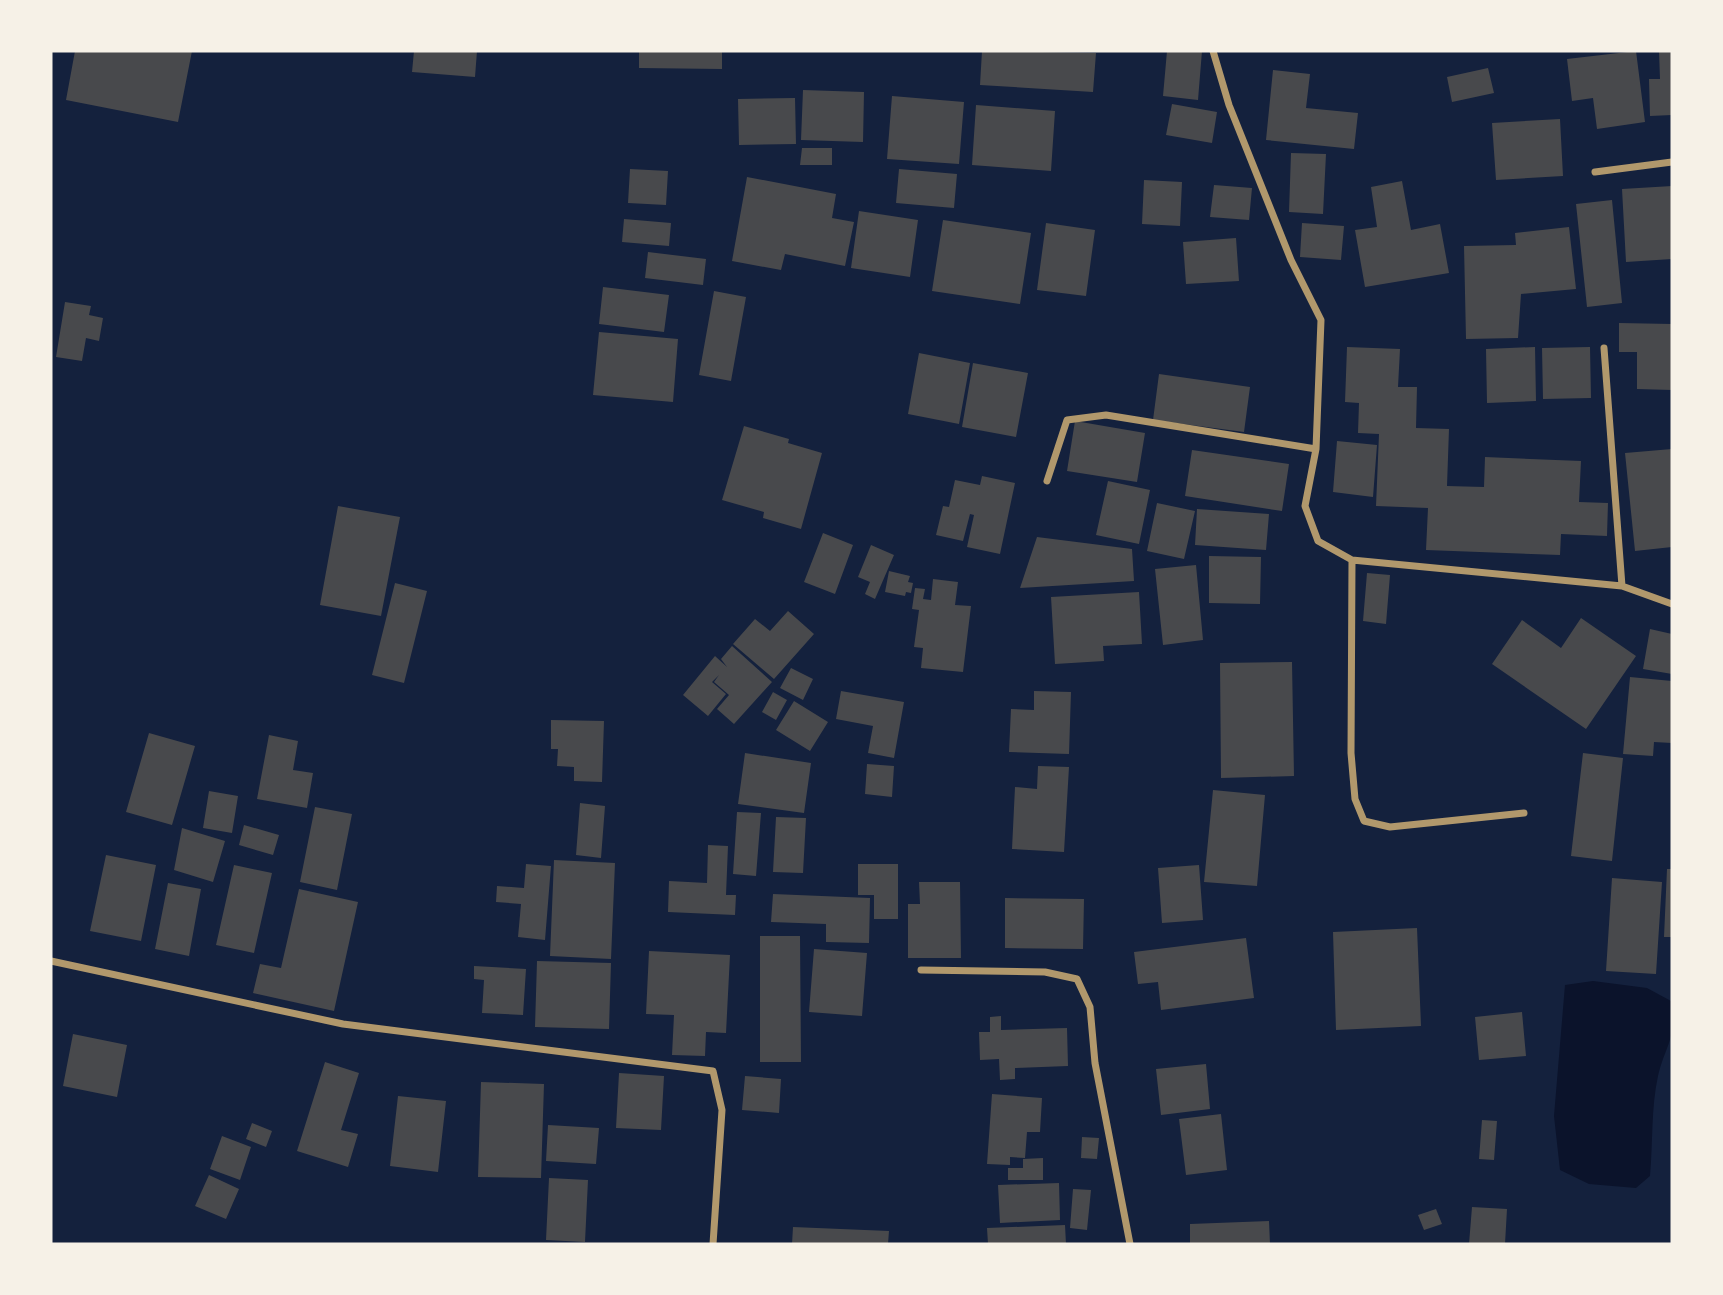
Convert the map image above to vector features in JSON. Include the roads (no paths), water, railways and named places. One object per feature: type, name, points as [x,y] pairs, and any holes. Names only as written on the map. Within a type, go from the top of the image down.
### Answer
[{"type":"street","points":[[1213,51],[1229,105],[1291,260],[1321,320],[1316,449],[1305,506],[1318,541],[1352,560],[1622,586],[1672,604]]},
{"type":"street","points":[[1595,172],[1672,162]]},
{"type":"street","points":[[1604,348],[1622,586]]},
{"type":"street","points":[[1047,481],[1067,420],[1106,415],[1316,449]]},
{"type":"street","points":[[1352,560],[1351,753],[1355,799],[1364,821],[1390,827],[1524,813]]},
{"type":"street","points":[[51,961],[343,1024],[713,1071],[722,1110],[713,1244]]},
{"type":"street","points":[[920,970],[1045,972],[1077,979],[1090,1007],[1095,1063],[1130,1244]]},
{"type":"water","points":[[1593,981],[1647,988],[1671,1001],[1672,1032],[1658,1076],[1654,1100],[1650,1176],[1636,1188],[1589,1184],[1560,1170],[1554,1116],[1565,985]]}]
